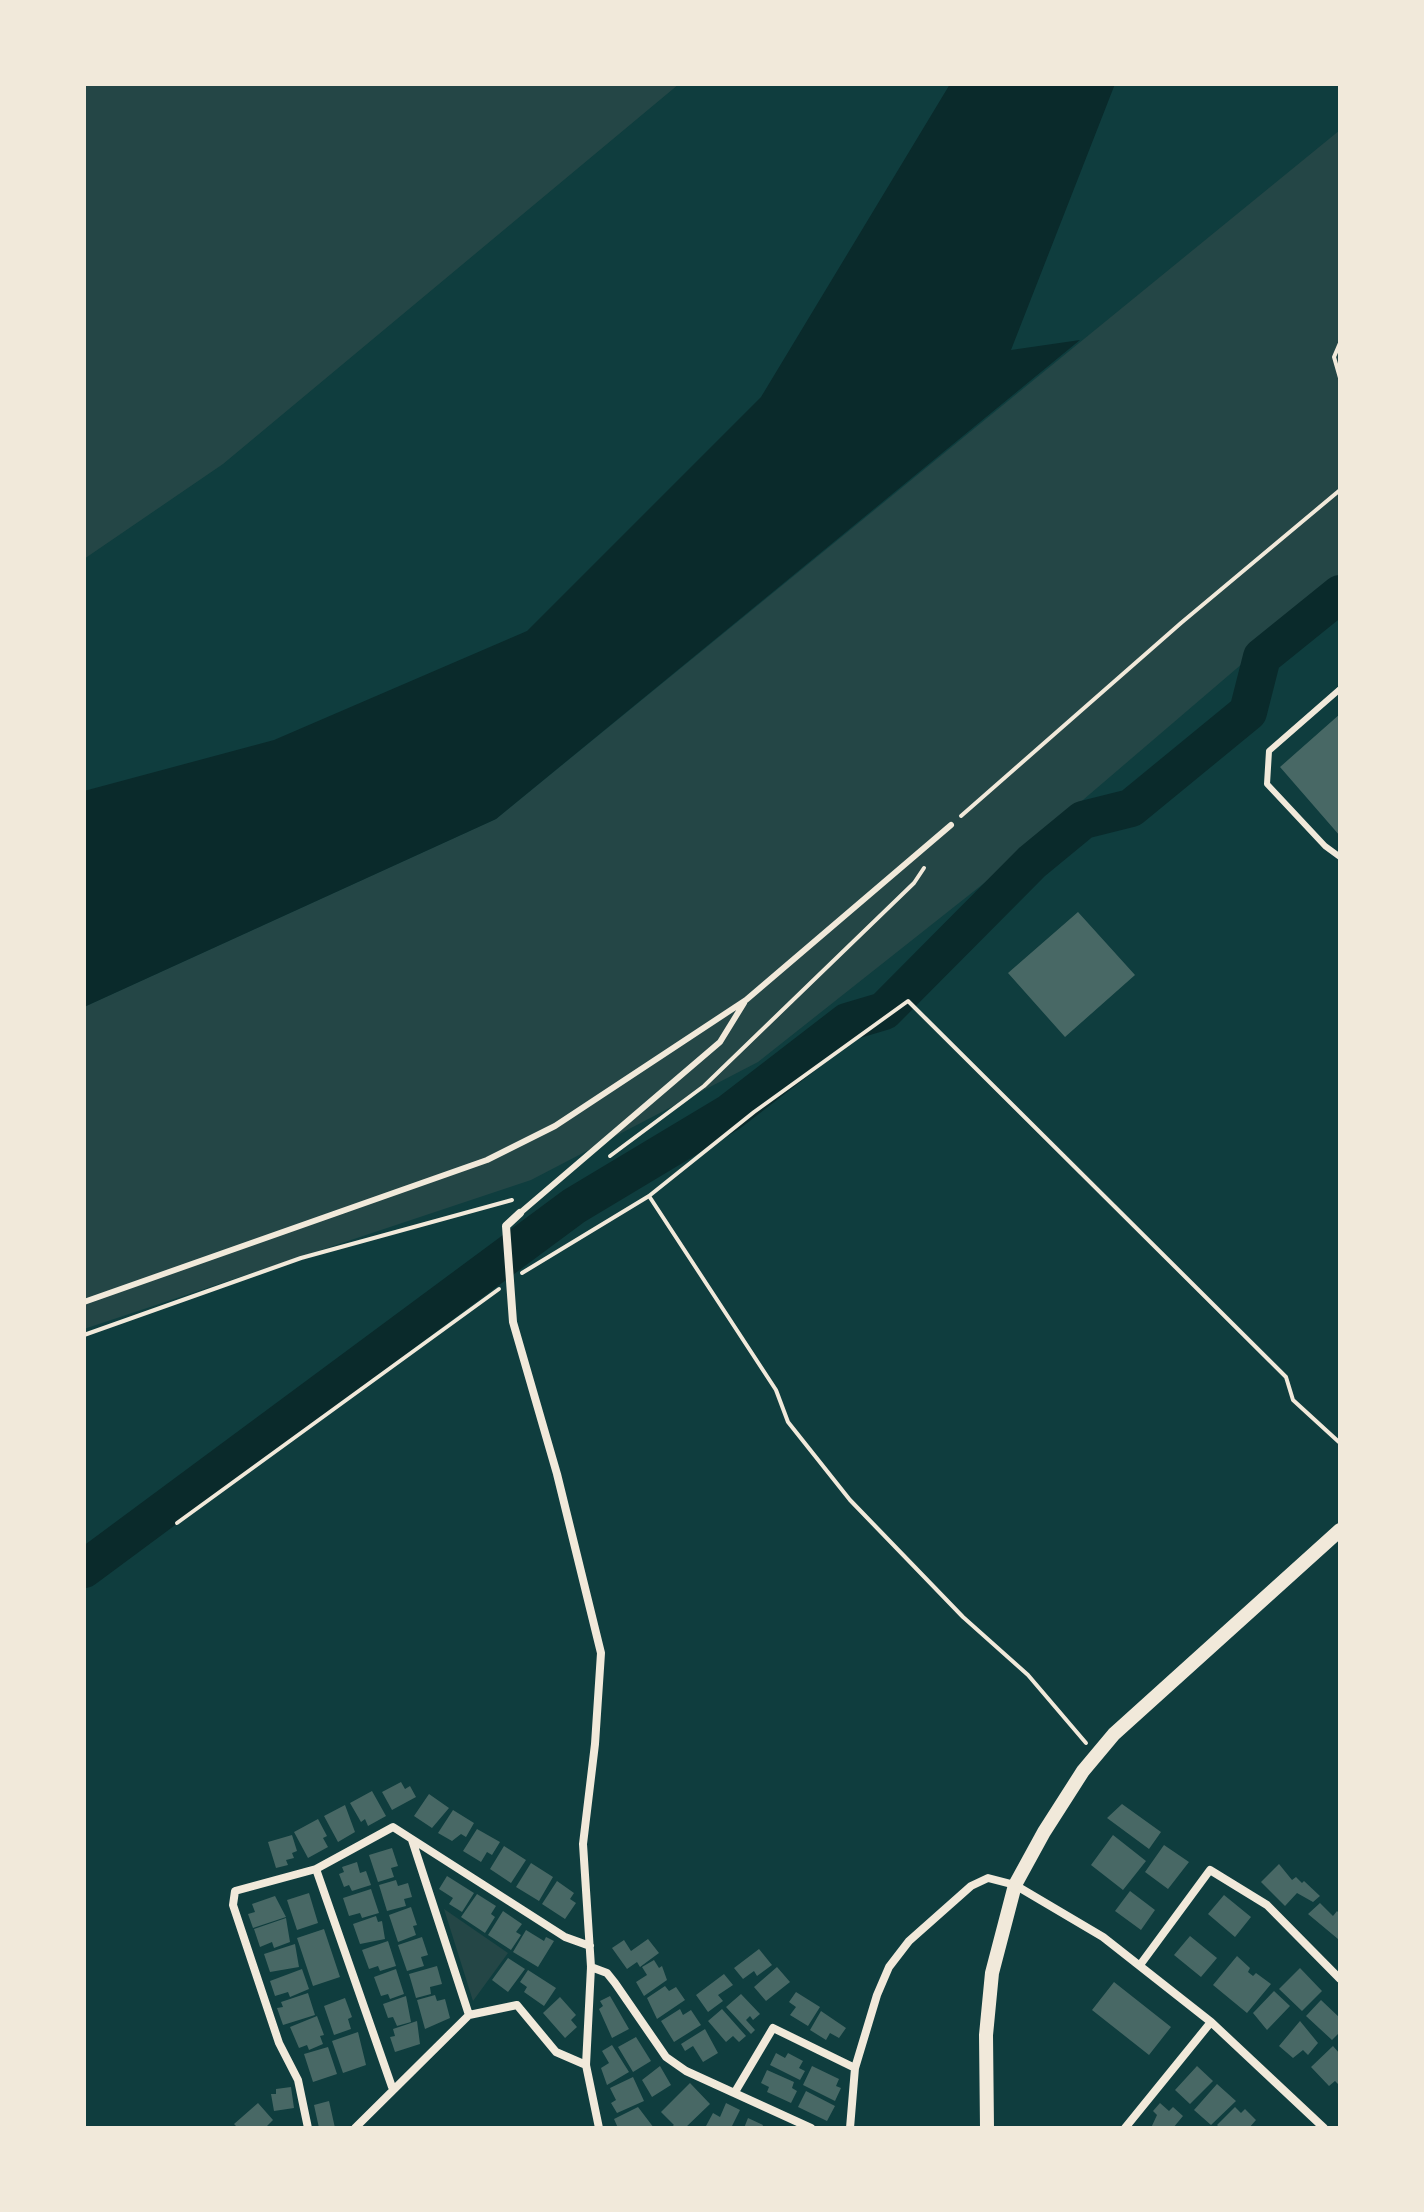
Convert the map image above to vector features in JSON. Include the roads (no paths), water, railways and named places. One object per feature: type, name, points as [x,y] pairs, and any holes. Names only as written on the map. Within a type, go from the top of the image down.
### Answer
[{"type":"street","points":[[520,1213],[506,1226],[513,1322],[561,1489],[601,1653],[595,1744],[583,1844],[591,1967],[586,2065],[599,2128]]},
{"type":"street","points":[[987,2128],[986,2035],[992,1973],[1015,1885],[1044,1832],[1095,1754],[1139,1710],[1340,1530]]},
{"type":"street","points":[[308,2128],[298,2080],[279,2043],[233,1905],[235,1891],[316,1869],[393,1827],[565,1937],[590,1946]]},
{"type":"street","points":[[412,1840],[469,2015]]},
{"type":"street","points":[[316,1869],[392,2087]]},
{"type":"street","points":[[1140,1965],[1210,1870],[1267,1905],[1340,1979]]},
{"type":"street","points":[[850,2128],[855,2068],[882,1980],[898,1953],[975,1882],[988,1878],[1015,1885],[1065,1913],[1140,1965],[1211,2022],[1324,2128]]},
{"type":"street","points":[[591,1967],[607,1973],[666,2057],[686,2071],[811,2128]]},
{"type":"street","points":[[355,2128],[392,2087],[469,2015],[517,2005],[556,2052],[586,2065]]},
{"type":"street","points":[[1125,2128],[1211,2022]]},
{"type":"street","points":[[735,2092],[773,2028],[855,2068]]},
{"type":"lane","points":[[1340,689],[1269,751],[1267,784],[1325,846],[1340,857]]},
{"type":"lane","points":[[84,1302],[487,1160],[555,1126],[746,1000],[951,825]]},
{"type":"lane","points":[[520,1213],[720,1042],[746,1000]]},
{"type":"waterway","points":[[84,1569],[574,1206],[729,1113],[847,1022],[884,1011],[1032,862],[1083,820],[1131,808],[1248,712],[1262,657],[1340,594]]}]
